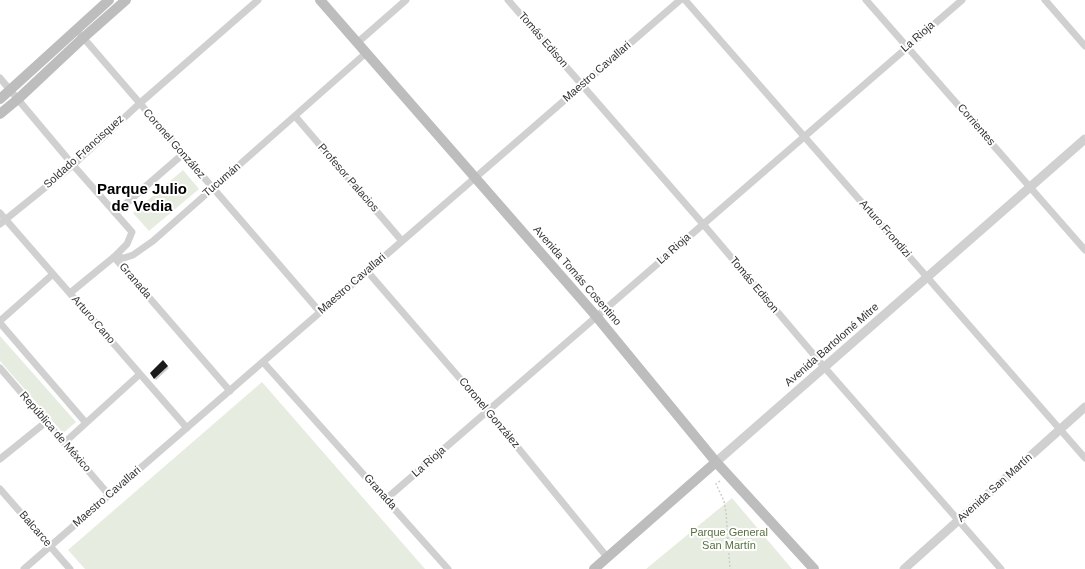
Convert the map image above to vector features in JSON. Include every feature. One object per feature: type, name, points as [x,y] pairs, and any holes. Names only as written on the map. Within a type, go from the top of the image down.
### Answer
[{"type":"main road","points":[[0,99],[75,29],[109,0]]},
{"type":"main road","points":[[0,114],[125,0]]},
{"type":"main road","name":"Avenida Tomás Cosentino","points":[[320,0],[596,316],[716,462],[814,569]]},
{"type":"main road","name":"Avenida Bartolomé Mitre","points":[[594,569],[716,462]]},
{"type":"street","name":"Soldado Francisquez","points":[[3,222],[73,165],[139,104],[258,0]]},
{"type":"street","points":[[357,43],[406,0]]},
{"type":"street","name":"Tomás Edison","points":[[508,0],[825,368],[1001,569]]},
{"type":"street","name":"Maestro Cavallari","points":[[24,569],[680,0]]},
{"type":"street","name":"Arturo Frondizi","points":[[685,0],[1085,458]]},
{"type":"street","name":"Corrientes","points":[[866,0],[1085,250]]},
{"type":"street","name":"La Rioja","points":[[386,499],[962,0]]},
{"type":"street","points":[[1045,0],[1085,46]]},
{"type":"street","name":"Coronel González","points":[[75,29],[320,312]]},
{"type":"street","name":"Tucumán","points":[[70,293],[114,257],[124,258],[140,250],[152,241],[366,53]]},
{"type":"street","name":"Granada","points":[[0,78],[132,232],[127,244],[114,257],[230,391]]},
{"type":"street","name":"Profesor Palacios","points":[[295,116],[402,241]]},
{"type":"street","name":"Avenida Bartolomé Mitre","points":[[716,462],[1031,188],[1085,139]]},
{"type":"street","points":[[115,213],[183,154]]},
{"type":"street","name":"Arturo Cano","points":[[0,213],[3,222],[70,293],[187,428]]},
{"type":"street","name":"Coronel González","points":[[367,271],[488,410],[607,557]]},
{"type":"street","points":[[53,274],[0,322],[86,423]]},
{"type":"street","name":"Granada","points":[[263,362],[448,569]]},
{"type":"street","name":"República de México","points":[[0,368],[109,495]]},
{"type":"street","points":[[64,443],[140,374]]},
{"type":"street","name":"Avenida San Martín","points":[[904,569],[1085,407]]},
{"type":"street","points":[[0,460],[46,422]]},
{"type":"street","name":"Balcarce","points":[[0,488],[70,569]]},
{"type":"path","points":[[728,474],[716,484],[724,501],[726,512],[730,569]]},
{"type":"green space","points":[[183,170],[199,189],[149,231],[133,213]]},
{"type":"green space","points":[[0,336],[76,422],[63,433],[0,361]]},
{"type":"green space","points":[[262,382],[425,569],[85,569],[68,550]]},
{"type":"green space","name":"Parque General San Martín","points":[[732,498],[792,569],[646,569]]},
{"type":"building","points":[[163,360],[168,366],[154,379],[150,373]]},
{"type":"district","name":"Parque Julio de Vedia","points":[[142,198]]}]
